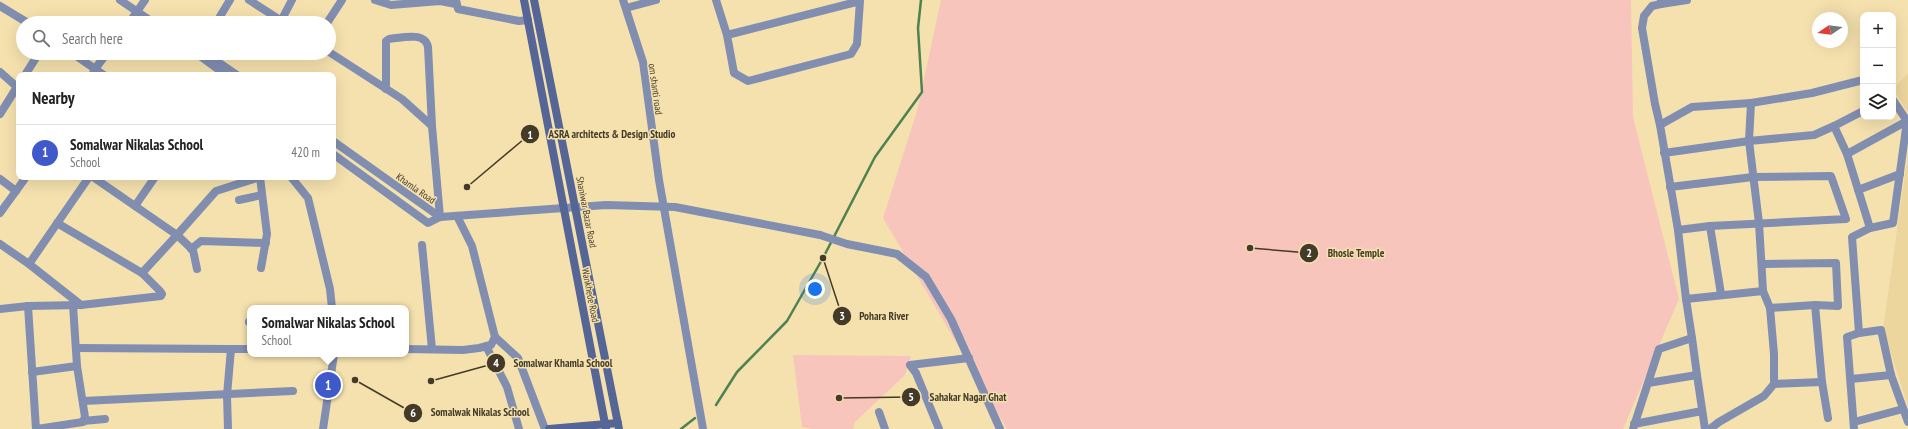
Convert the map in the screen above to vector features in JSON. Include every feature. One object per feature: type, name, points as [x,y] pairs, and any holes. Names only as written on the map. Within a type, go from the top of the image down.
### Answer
[{"type":"main road","name":"Wankhede Road","points":[[524,0],[606,427]]},
{"type":"main road","name":"Shaniwar Bazar Road","points":[[534,0],[618,426]]},
{"type":"main road","points":[[549,429],[618,426]]},
{"type":"street","points":[[120,0],[149,16]]},
{"type":"street","points":[[126,0],[145,16]]},
{"type":"street","points":[[134,16],[145,0]]},
{"type":"street","points":[[220,16],[230,0]]},
{"type":"street","points":[[249,0],[274,16]]},
{"type":"street","points":[[285,16],[292,0]]},
{"type":"street","points":[[332,16],[342,0]]},
{"type":"street","points":[[375,0],[391,5],[440,1],[456,2],[458,9],[520,21],[528,20]]},
{"type":"street","name":"om shanti road","points":[[623,0],[643,62],[665,207],[703,426]]},
{"type":"street","points":[[626,8],[656,0]]},
{"type":"street","points":[[716,0],[727,35],[734,73],[748,81],[851,54],[857,44],[860,1],[727,35]]},
{"type":"street","points":[[1687,0],[1661,2],[1652,6],[1644,16],[1642,28],[1678,230],[1686,299],[1705,429]]},
{"type":"street","points":[[0,6],[16,16]]},
{"type":"street","points":[[386,89],[386,41],[389,39],[419,36],[425,40],[428,48],[432,126],[440,217],[606,205],[675,207],[820,235],[847,244],[898,254],[926,277],[951,319],[1000,429]]},
{"type":"street","points":[[336,57],[402,99],[432,126]]},
{"type":"street","points":[[27,72],[35,60]]},
{"type":"street","points":[[80,60],[94,72],[102,60]]},
{"type":"street","points":[[205,60],[220,72]]},
{"type":"street","points":[[215,60],[233,72]]},
{"type":"street","points":[[0,72],[16,84]]},
{"type":"street","points":[[1660,125],[1692,106],[1751,103],[1812,93],[1860,81]]},
{"type":"street","points":[[0,114],[16,89]]},
{"type":"street","points":[[1710,429],[1719,422],[1764,396],[1774,384],[1774,354],[1770,308],[1763,291],[1759,223],[1749,141],[1751,103]]},
{"type":"street","points":[[1859,333],[1852,237],[1870,228],[1893,223],[1907,121],[1896,104]]},
{"type":"street","points":[[1664,153],[1749,141],[1814,135],[1860,113]]},
{"type":"street","points":[[1847,154],[1907,121]]},
{"type":"street","points":[[1834,126],[1847,154],[1870,228]]},
{"type":"street","name":"Khamla Road","points":[[336,144],[440,217],[428,223],[336,156]]},
{"type":"street","points":[[1858,190],[1900,174]]},
{"type":"street","points":[[1670,188],[1753,178],[1830,176],[1846,219],[1710,226],[1678,230]]},
{"type":"street","points":[[0,179],[16,191]]},
{"type":"street","points":[[0,213],[24,180]]},
{"type":"street","points":[[29,264],[87,180]]},
{"type":"street","points":[[97,180],[177,235],[191,249],[196,260],[196,269]]},
{"type":"street","points":[[135,206],[153,180]]},
{"type":"street","points":[[142,273],[216,191],[251,180]]},
{"type":"street","points":[[260,180],[267,234],[261,268]]},
{"type":"street","points":[[293,180],[308,198],[330,289],[332,305]]},
{"type":"street","points":[[239,200],[262,194]]},
{"type":"street","points":[[457,216],[472,246],[495,337],[518,358],[545,429]]},
{"type":"street","points":[[0,309],[28,306],[77,305],[160,297],[162,294],[142,273],[57,223]]},
{"type":"street","points":[[1710,226],[1721,294]]},
{"type":"street","points":[[191,249],[201,241],[266,243]]},
{"type":"street","points":[[0,244],[29,264],[77,305]]},
{"type":"street","points":[[422,245],[432,348]]},
{"type":"street","points":[[1762,264],[1836,263],[1838,306],[1770,308]]},
{"type":"street","points":[[1686,299],[1721,294],[1763,291]]},
{"type":"street","points":[[77,305],[76,348],[77,366],[85,417],[83,421]]},
{"type":"street","points":[[28,306],[37,429],[83,421],[105,419]]},
{"type":"street","points":[[1814,306],[1822,382],[1828,418]]},
{"type":"street","points":[[1904,409],[1854,426],[1847,337],[1859,333],[1881,330],[1891,375],[1904,409],[1908,422]]},
{"type":"street","points":[[409,349],[432,348],[462,350],[491,345],[495,337]]},
{"type":"street","points":[[1633,426],[1659,349],[1692,338]]},
{"type":"street","points":[[486,346],[507,387],[519,429]]},
{"type":"street","points":[[76,348],[247,349]]},
{"type":"street","points":[[228,429],[227,395],[231,349]]},
{"type":"street","points":[[323,429],[334,357]]},
{"type":"street","points":[[939,429],[916,373],[910,365],[968,358]]},
{"type":"street","points":[[32,372],[77,366]]},
{"type":"street","points":[[1648,383],[1697,375]]},
{"type":"street","points":[[1851,380],[1891,375]]},
{"type":"street","points":[[1774,384],[1822,382]]},
{"type":"street","points":[[83,401],[293,392]]},
{"type":"street","points":[[1633,426],[1702,411]]},
{"type":"street","points":[[879,412],[885,429]]},
{"type":"shaded area","points":[[941,0],[1631,0],[1633,117],[1679,299],[1623,429],[1007,429],[883,218],[917,111]]},
{"type":"shaded area","points":[[1908,73],[1908,113],[1896,94],[1896,86]]},
{"type":"shaded area","points":[[1908,153],[1908,406],[1883,329]]},
{"type":"shaded area","points":[[793,355],[911,356],[905,375],[855,422],[853,429],[812,429],[802,427]]},
{"type":"waterway","points":[[716,405],[737,372],[787,321],[823,258],[875,157],[922,92],[918,28],[921,0]]},
{"type":"waterway","points":[[681,429],[695,418]]},
{"type":"place","name":"ASRA architects & Design Studio","points":[[467,187]]},
{"type":"place","name":"Bhosle Temple","points":[[1250,248]]},
{"type":"place","name":"Pohara River","points":[[823,258]]},
{"type":"place","name":"Somalwak Nikalas School","points":[[355,380]]},
{"type":"place","name":"Somalwar Khamla School","points":[[431,381]]},
{"type":"place","name":"Somalwar Nikalas School","points":[[328,385]]},
{"type":"place","name":"Sahakar Nagar Ghat","points":[[839,398]]}]
